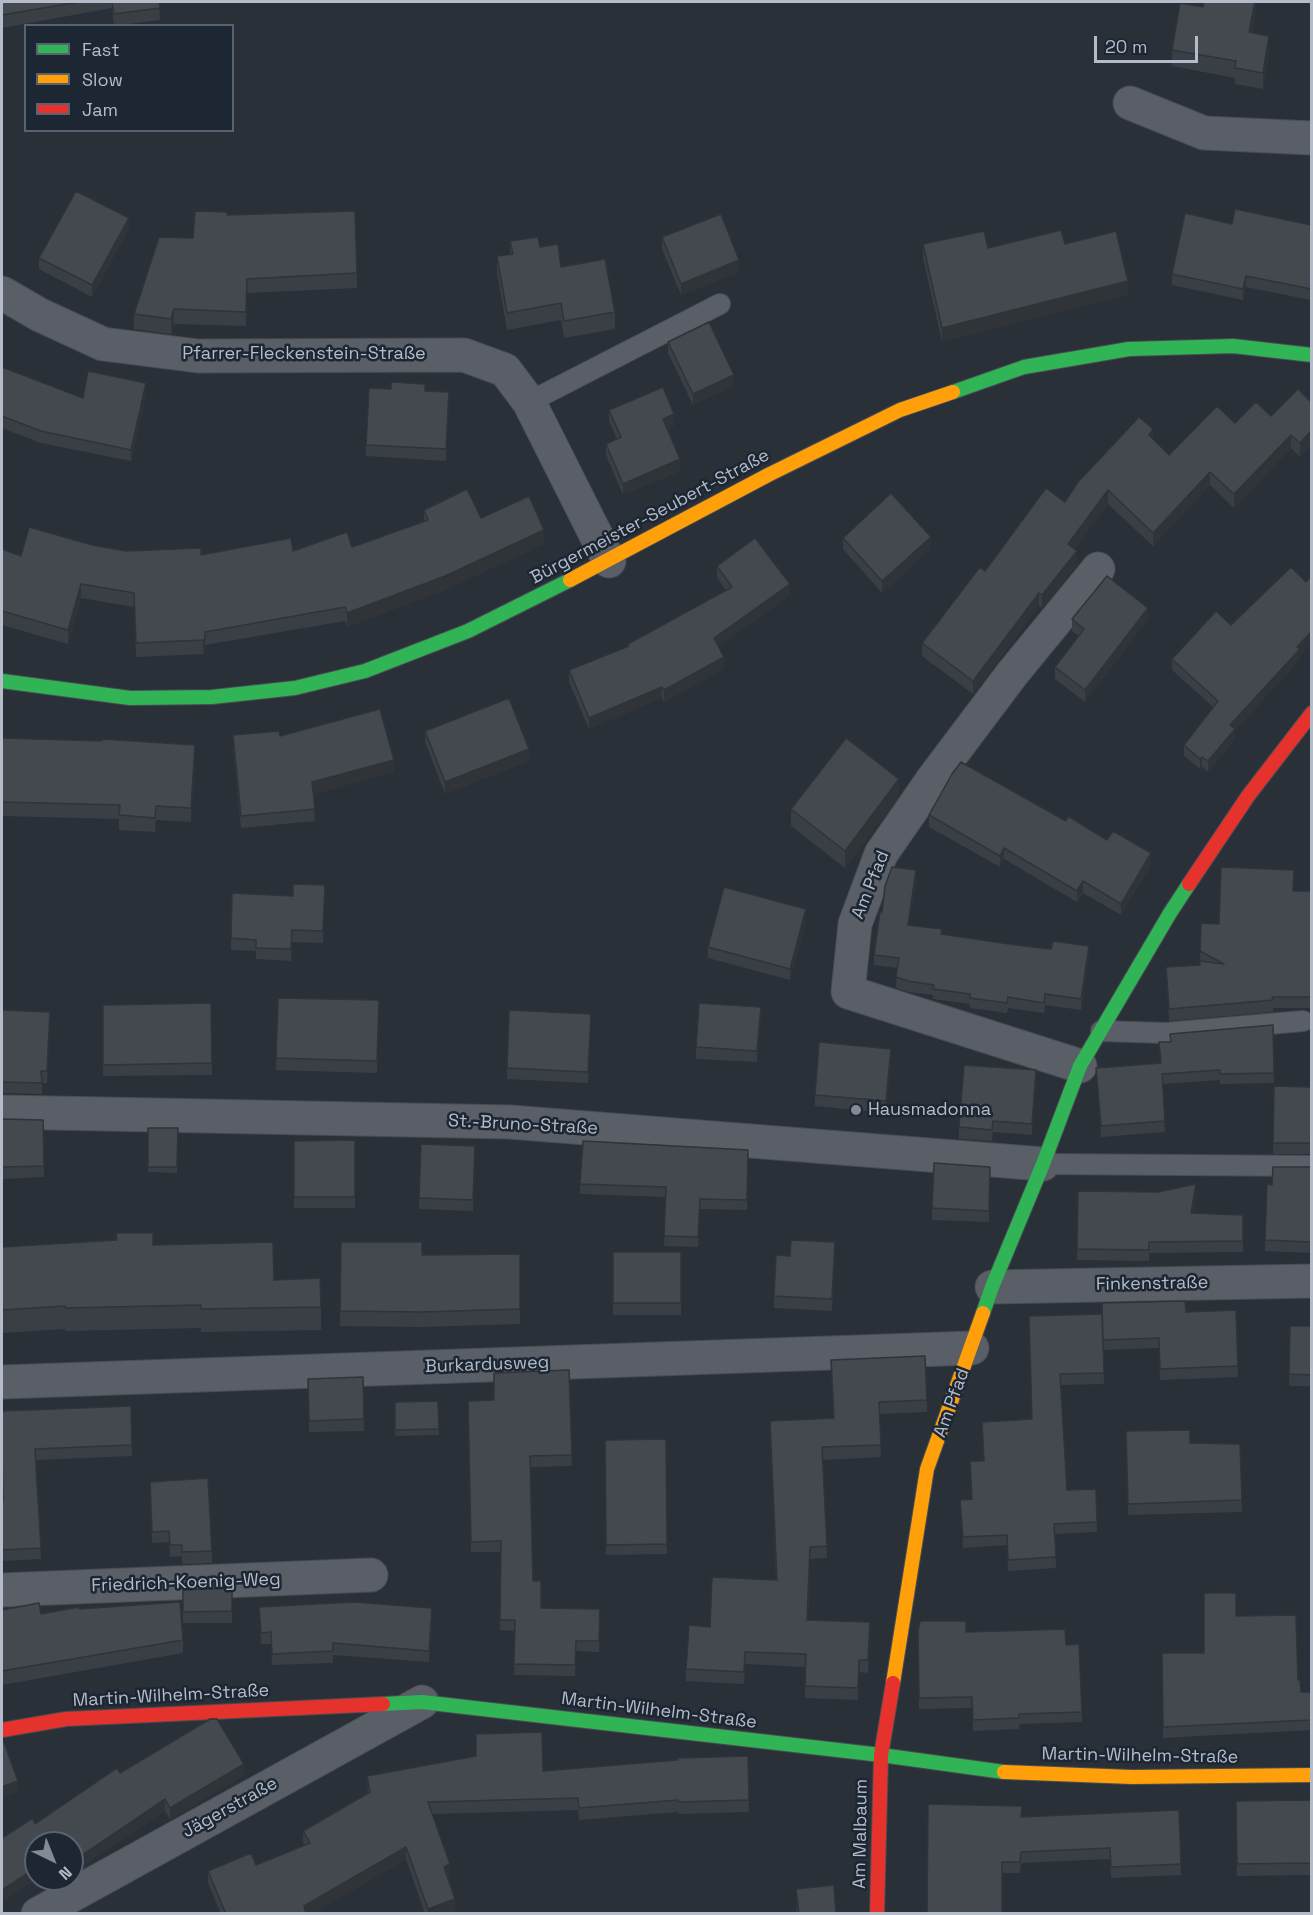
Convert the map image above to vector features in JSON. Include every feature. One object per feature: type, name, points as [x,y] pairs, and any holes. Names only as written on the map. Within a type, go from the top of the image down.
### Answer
[{"type":"street","points":[[1130,103],[1204,133],[1311,138]]},
{"type":"street","name":"Pfarrer-Fleckenstein-Straße","points":[[2,293],[40,315],[103,344],[198,356],[464,355],[505,370],[529,402],[609,561]]},
{"type":"street","name":"Bürgermeister-Seubert-Straße","points":[[2,681],[130,698],[212,697],[295,688],[365,671],[468,631],[609,561],[770,474],[900,410],[1024,367],[1129,349],[1233,346],[1311,355]]},
{"type":"street","name":"Am Pfad","points":[[1080,1066],[848,992],[855,924],[881,854],[933,779],[1012,674],[1098,568]]},
{"type":"street","name":"Am Pfad","points":[[881,1755],[927,1469],[992,1287],[1043,1164],[1080,1066],[1170,913],[1248,796],[1311,713]]},
{"type":"street","name":"St.-Bruno-Straße","points":[[2,1112],[510,1122],[1043,1164]]},
{"type":"street","name":"Finkenstraße","points":[[992,1287],[1311,1281]]},
{"type":"street","name":"Burkardusweg","points":[[2,1382],[972,1348]]},
{"type":"street","name":"Friedrich-Koenig-Weg","points":[[2,1590],[371,1575]]},
{"type":"street","name":"Martin-Wilhelm-Straße","points":[[2,1730],[66,1719],[422,1702],[881,1755],[1006,1772],[1132,1777],[1311,1775]]},
{"type":"street","name":"Jägerstraße","points":[[38,1914],[422,1702]]},
{"type":"street","name":"Am Malbaum","points":[[878,1914],[881,1755]]},
{"type":"lane","points":[[529,402],[720,304]]},
{"type":"lane","points":[[1101,1031],[1165,1033],[1304,1021]]},
{"type":"lane","points":[[1043,1164],[1311,1166]]},
{"type":"building","points":[[2,2],[79,2],[2,15]]},
{"type":"building","points":[[112,2],[159,2],[160,8],[114,14]]},
{"type":"building","points":[[1204,2],[1255,2],[1249,32],[1269,36],[1263,73],[1235,68],[1236,61],[1172,50],[1180,3],[1203,7]]},
{"type":"building","points":[[76,191],[129,218],[92,285],[39,258]]},
{"type":"building","points":[[1235,209],[1311,225],[1311,289],[1246,276],[1243,289],[1172,274],[1185,213],[1232,224]]},
{"type":"building","points":[[195,211],[227,212],[227,215],[355,211],[357,273],[247,279],[246,312],[174,309],[171,319],[134,314],[159,237],[193,238]]},
{"type":"building","points":[[721,214],[739,260],[681,284],[662,237]]},
{"type":"building","points":[[1061,230],[1065,244],[1116,231],[1128,281],[942,328],[923,244],[984,231],[988,248]]},
{"type":"building","points":[[538,237],[540,247],[558,244],[561,267],[605,259],[615,312],[564,321],[561,303],[507,313],[497,256],[513,254],[510,241]]},
{"type":"building","points":[[709,322],[734,375],[693,394],[668,342]]},
{"type":"building","points":[[2,367],[83,398],[88,371],[146,383],[131,450],[41,431],[2,416]]},
{"type":"building","points":[[391,382],[425,384],[425,391],[449,392],[446,449],[366,445],[369,388],[391,389]]},
{"type":"building","points":[[663,387],[674,414],[663,419],[680,459],[623,484],[606,444],[621,437],[609,410]]},
{"type":"building","points":[[1298,389],[1311,402],[1311,431],[1300,443],[1291,435],[1234,494],[1210,472],[1153,533],[1108,490],[1068,544],[1077,551],[1042,595],[1039,593],[973,681],[922,643],[980,567],[985,571],[1046,488],[1065,502],[1078,482],[1139,417],[1153,429],[1149,435],[1169,455],[1217,406],[1235,423],[1256,402],[1271,416]]},
{"type":"building","points":[[467,489],[481,518],[529,496],[544,530],[445,576],[347,613],[345,607],[205,632],[203,640],[136,643],[134,593],[81,584],[68,630],[2,611],[2,549],[21,556],[29,527],[92,545],[126,551],[201,548],[201,555],[291,538],[293,551],[347,532],[352,547],[428,520],[424,510]]},
{"type":"building","points":[[891,493],[931,537],[882,581],[843,538]]},
{"type":"building","points":[[755,538],[790,584],[714,638],[724,657],[664,690],[662,687],[589,718],[569,670],[629,646],[628,644],[732,587],[717,566]]},
{"type":"building","points":[[1291,567],[1306,582],[1311,576],[1311,632],[1297,647],[1300,649],[1230,725],[1235,729],[1208,761],[1202,757],[1200,759],[1184,745],[1218,701],[1172,659],[1216,611],[1231,625]]},
{"type":"building","points":[[1107,576],[1148,608],[1085,690],[1055,667],[1084,629],[1072,619]]},
{"type":"building","points":[[509,698],[529,749],[445,782],[425,731]]},
{"type":"building","points":[[380,709],[394,760],[312,782],[315,809],[241,816],[233,735],[279,731],[280,736]]},
{"type":"building","points":[[2,738],[102,741],[102,739],[195,745],[191,808],[156,806],[155,818],[119,815],[120,805],[2,802]]},
{"type":"building","points":[[846,738],[899,779],[845,851],[791,809]]},
{"type":"building","points":[[961,762],[1066,821],[1068,816],[1107,840],[1113,831],[1151,853],[1121,904],[1083,881],[1077,891],[1004,848],[1000,856],[929,815]]},
{"type":"building","points":[[892,867],[916,870],[908,925],[942,929],[941,934],[1016,945],[1051,949],[1053,941],[1089,946],[1081,999],[1045,994],[1044,1003],[1008,997],[1007,1003],[970,998],[970,994],[933,989],[934,985],[896,977],[899,958],[874,955],[885,886]]},
{"type":"building","points":[[1221,867],[1294,870],[1293,891],[1311,891],[1311,997],[1272,997],[1273,1000],[1169,1009],[1166,967],[1200,965],[1200,961],[1224,964],[1200,951],[1201,923],[1219,924]]},
{"type":"building","points":[[293,884],[325,885],[323,931],[292,930],[291,949],[256,948],[256,940],[231,938],[232,893],[293,896]]},
{"type":"building","points":[[724,887],[806,909],[790,969],[708,947]]},
{"type":"building","points":[[278,998],[379,1000],[377,1061],[276,1058]]},
{"type":"building","points":[[211,1003],[212,1063],[103,1065],[103,1005]]},
{"type":"building","points":[[699,1003],[761,1007],[757,1051],[696,1047]]},
{"type":"building","points":[[2,1010],[50,1012],[47,1071],[41,1071],[42,1083],[2,1082]]},
{"type":"building","points":[[509,1010],[591,1014],[588,1072],[507,1068]]},
{"type":"building","points":[[1273,1025],[1274,1073],[1220,1074],[1220,1070],[1162,1074],[1165,1121],[1101,1126],[1096,1068],[1161,1063],[1159,1042],[1171,1042],[1170,1034]]},
{"type":"building","points":[[819,1042],[891,1049],[886,1101],[815,1095]]},
{"type":"building","points":[[964,1065],[1036,1070],[1032,1124],[993,1121],[992,1130],[959,1127]]},
{"type":"building","points":[[1274,1086],[1311,1087],[1311,1143],[1273,1143]]},
{"type":"building","points":[[2,1119],[43,1120],[44,1166],[2,1167]]},
{"type":"building","points":[[148,1128],[178,1128],[177,1167],[148,1167]]},
{"type":"building","points":[[355,1140],[355,1197],[294,1197],[294,1141]]},
{"type":"building","points":[[583,1141],[748,1150],[747,1200],[700,1199],[698,1237],[664,1236],[666,1187],[580,1184]]},
{"type":"building","points":[[421,1144],[475,1146],[473,1200],[419,1198]]},
{"type":"building","points":[[934,1163],[990,1167],[989,1211],[932,1208]]},
{"type":"building","points":[[1273,1167],[1311,1167],[1311,1242],[1265,1240],[1267,1184],[1272,1185]]},
{"type":"building","points":[[1196,1184],[1191,1213],[1243,1215],[1243,1241],[1149,1242],[1149,1250],[1077,1249],[1078,1191],[1158,1192]]},
{"type":"building","points":[[116,1233],[153,1233],[153,1245],[273,1242],[274,1280],[320,1278],[321,1307],[201,1309],[201,1305],[65,1308],[65,1306],[2,1310],[2,1247],[117,1240]]},
{"type":"building","points":[[791,1240],[835,1242],[832,1299],[774,1296],[776,1255],[790,1256]]},
{"type":"building","points":[[341,1242],[422,1242],[422,1255],[520,1254],[520,1309],[422,1312],[340,1311]]},
{"type":"building","points":[[613,1252],[681,1252],[681,1303],[613,1303]]},
{"type":"building","points":[[1185,1301],[1186,1312],[1236,1310],[1238,1366],[1160,1369],[1159,1338],[1103,1340],[1102,1303]]},
{"type":"building","points":[[1102,1314],[1104,1373],[1060,1374],[1067,1490],[1096,1489],[1097,1522],[1054,1524],[1056,1557],[1008,1560],[1007,1535],[963,1537],[960,1500],[972,1499],[970,1461],[984,1461],[982,1422],[1032,1419],[1029,1316]]},
{"type":"building","points":[[1290,1326],[1311,1326],[1311,1375],[1289,1374]]},
{"type":"building","points":[[925,1356],[927,1400],[879,1402],[881,1445],[822,1447],[827,1546],[810,1547],[807,1620],[870,1622],[868,1660],[859,1660],[858,1688],[805,1686],[806,1654],[745,1652],[744,1672],[686,1669],[689,1625],[710,1627],[712,1577],[777,1580],[770,1421],[834,1418],[831,1360]]},
{"type":"building","points":[[569,1370],[572,1455],[530,1456],[533,1581],[541,1581],[541,1608],[600,1609],[599,1641],[576,1641],[575,1665],[514,1664],[515,1620],[500,1620],[501,1541],[471,1542],[468,1401],[494,1400],[494,1373]]},
{"type":"building","points":[[363,1377],[364,1419],[309,1421],[308,1379]]},
{"type":"building","points":[[438,1401],[439,1429],[395,1430],[395,1402]]},
{"type":"building","points":[[131,1406],[132,1445],[35,1449],[41,1548],[2,1550],[2,1411]]},
{"type":"building","points":[[1190,1430],[1190,1443],[1240,1444],[1242,1500],[1128,1504],[1126,1431]]},
{"type":"building","points":[[666,1439],[667,1544],[606,1545],[605,1440]]},
{"type":"building","points":[[208,1478],[212,1551],[182,1552],[182,1545],[170,1545],[169,1531],[152,1532],[150,1482]]},
{"type":"building","points":[[232,1588],[232,1611],[183,1612],[183,1590]]},
{"type":"building","points":[[1204,1593],[1236,1593],[1236,1616],[1296,1615],[1298,1680],[1300,1679],[1301,1692],[1311,1692],[1311,1720],[1163,1727],[1162,1653],[1204,1653]]},
{"type":"building","points":[[180,1602],[183,1640],[2,1671],[2,1610],[39,1603],[41,1614],[79,1607],[79,1609]]},
{"type":"building","points":[[354,1602],[432,1608],[429,1651],[333,1643],[333,1651],[272,1654],[271,1632],[261,1633],[259,1607]]},
{"type":"building","points":[[920,1621],[966,1621],[966,1632],[1065,1629],[1066,1645],[1079,1644],[1082,1712],[1019,1714],[1019,1718],[973,1720],[972,1697],[919,1698],[918,1631]]},
{"type":"building","points":[[210,1719],[217,1719],[244,1764],[170,1808],[165,1799],[84,1854],[84,1831],[24,1831],[24,1876],[2,1890],[2,1838],[33,1818],[35,1824],[117,1768],[120,1773]]},
{"type":"building","points":[[542,1732],[543,1771],[678,1760],[677,1758],[748,1756],[749,1800],[679,1802],[678,1800],[579,1808],[578,1798],[428,1802],[450,1864],[444,1867],[455,1899],[428,1909],[406,1847],[304,1906],[306,1914],[226,1914],[208,1871],[251,1853],[256,1865],[310,1843],[303,1831],[370,1792],[367,1776],[476,1756],[476,1734]]},
{"type":"building","points":[[2,1737],[18,1781],[2,1787]]},
{"type":"building","points":[[1311,1800],[1311,1863],[1237,1864],[1236,1801]]},
{"type":"building","points":[[928,1804],[1022,1806],[1021,1817],[1179,1810],[1181,1864],[1111,1867],[1110,1848],[1021,1852],[1020,1862],[1002,1862],[1002,1914],[927,1913]]},
{"type":"building","points":[[834,1885],[836,1914],[799,1914],[796,1889]]},
{"type":"traffic: fast","points":[[953,392],[1024,367],[1129,349],[1233,346],[1312,355]]},
{"type":"traffic: fast","points":[[2,681],[130,698],[212,697],[295,688],[365,671],[468,631],[570,580]]},
{"type":"traffic: fast","points":[[983,1313],[1080,1066],[1189,884]]},
{"type":"traffic: fast","points":[[383,1704],[422,1702],[881,1755],[1004,1772]]},
{"type":"traffic: slow","points":[[570,580],[770,474],[900,410],[953,392]]},
{"type":"traffic: slow","points":[[893,1683],[927,1469],[983,1313]]},
{"type":"traffic: slow","points":[[1004,1772],[1132,1777],[1312,1775]]},
{"type":"traffic: jam","points":[[1189,884],[1248,796],[1312,713]]},
{"type":"traffic: jam","points":[[877,1914],[881,1755],[893,1683]]},
{"type":"traffic: jam","points":[[2,1730],[66,1719],[383,1704]]},
{"type":"place","name":"Hausmadonna","points":[[856,1110]]}]
